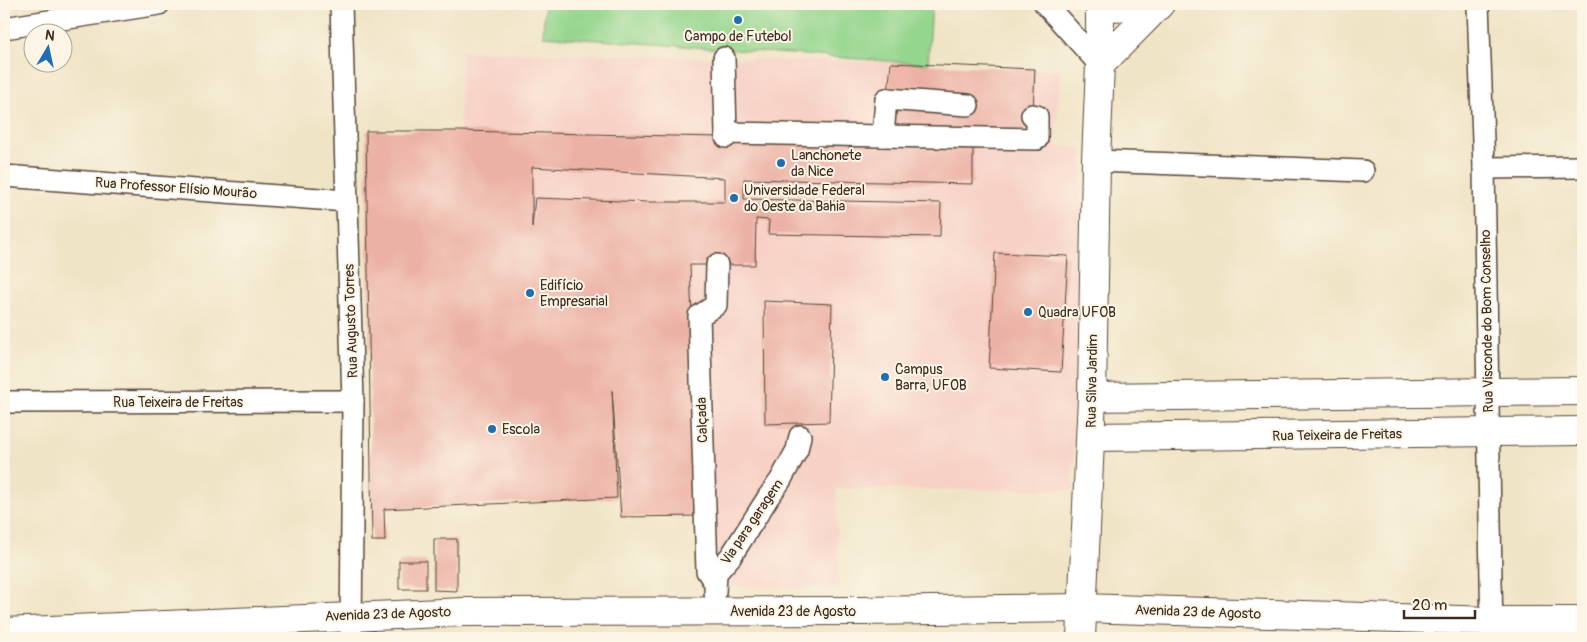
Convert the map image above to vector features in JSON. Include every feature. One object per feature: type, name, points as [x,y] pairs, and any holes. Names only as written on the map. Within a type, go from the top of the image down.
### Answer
[{"type":"street","points":[[4,28],[159,4]]},
{"type":"street","name":"Rua Augusto Torres","points":[[342,4],[353,401],[351,627]]},
{"type":"street","points":[[1046,4],[1100,65],[1159,5]]},
{"type":"street","name":"Rua Visconde do Bom Conselho","points":[[1478,4],[1484,168],[1491,630]]},
{"type":"street","points":[[1100,5],[1159,5]]},
{"type":"street","name":"Rua Silva Jardim","points":[[1081,638],[1091,437],[1100,5]]},
{"type":"street","points":[[724,58],[726,135],[1037,139],[1038,116],[1032,115]]},
{"type":"street","points":[[883,136],[886,99],[894,100]]},
{"type":"street","points":[[1096,161],[1362,172]]},
{"type":"street","points":[[1484,168],[1583,167]]},
{"type":"street","name":"Rua Professor Elísio Mourão","points":[[4,176],[347,201]]},
{"type":"street","name":"Calçada","points":[[715,583],[707,571],[698,316],[716,305],[716,265]]},
{"type":"street","points":[[1092,397],[1583,392]]},
{"type":"street","name":"Rua Teixeira de Freitas","points":[[4,402],[353,401]]},
{"type":"street","name":"Rua Teixeira de Freitas","points":[[1091,437],[1583,431]]},
{"type":"street","name":"Via para garagem","points":[[715,611],[716,574],[732,556],[769,496],[780,482],[797,450],[800,436]]},
{"type":"street","name":"Avenida 23 de Agosto","points":[[4,632],[351,627],[464,612],[1082,608],[1491,630],[1583,621]]},
{"type":"shaded area","name":"Campus Barra, UFOB","points":[[461,51],[891,63],[1060,70],[1056,146],[1083,148],[1073,490],[836,489],[839,589],[701,586],[690,265],[532,228],[459,166]]},
{"type":"green space","name":"Campo de Futebol","points":[[545,4],[932,4],[928,64],[543,36]]},
{"type":"building","points":[[891,63],[1035,69],[1032,132],[885,126]]},
{"type":"building","points":[[366,131],[460,131],[973,143],[973,184],[744,179],[744,199],[941,203],[940,237],[768,234],[769,220],[756,219],[755,265],[690,265],[699,516],[621,517],[612,390],[617,498],[384,509],[385,541],[372,541]],"holes":[[[532,167],[725,178],[725,202],[649,202],[535,198],[532,227]]]},
{"type":"building","name":"Quadra UFOB","points":[[995,253],[1068,256],[1061,372],[989,368]]},
{"type":"building","points":[[764,301],[832,304],[829,422],[765,424]]},
{"type":"building","points":[[434,539],[457,539],[457,591],[434,590]]},
{"type":"building","points":[[399,561],[426,561],[426,589],[399,589]]},
{"type":"place","name":"Campo de Futebol","points":[[738,20]]},
{"type":"place","name":"Lanchonete da Nice","points":[[781,163]]},
{"type":"place","name":"Universidade Federal do Oeste da Bahia","points":[[734,198]]},
{"type":"place","name":"Edifício Empresarial","points":[[530,293]]},
{"type":"place","name":"Quadra UFOB","points":[[1028,312]]},
{"type":"place","name":"Campus Barra, UFOB","points":[[885,377]]},
{"type":"place","name":"Escola","points":[[492,429]]}]
